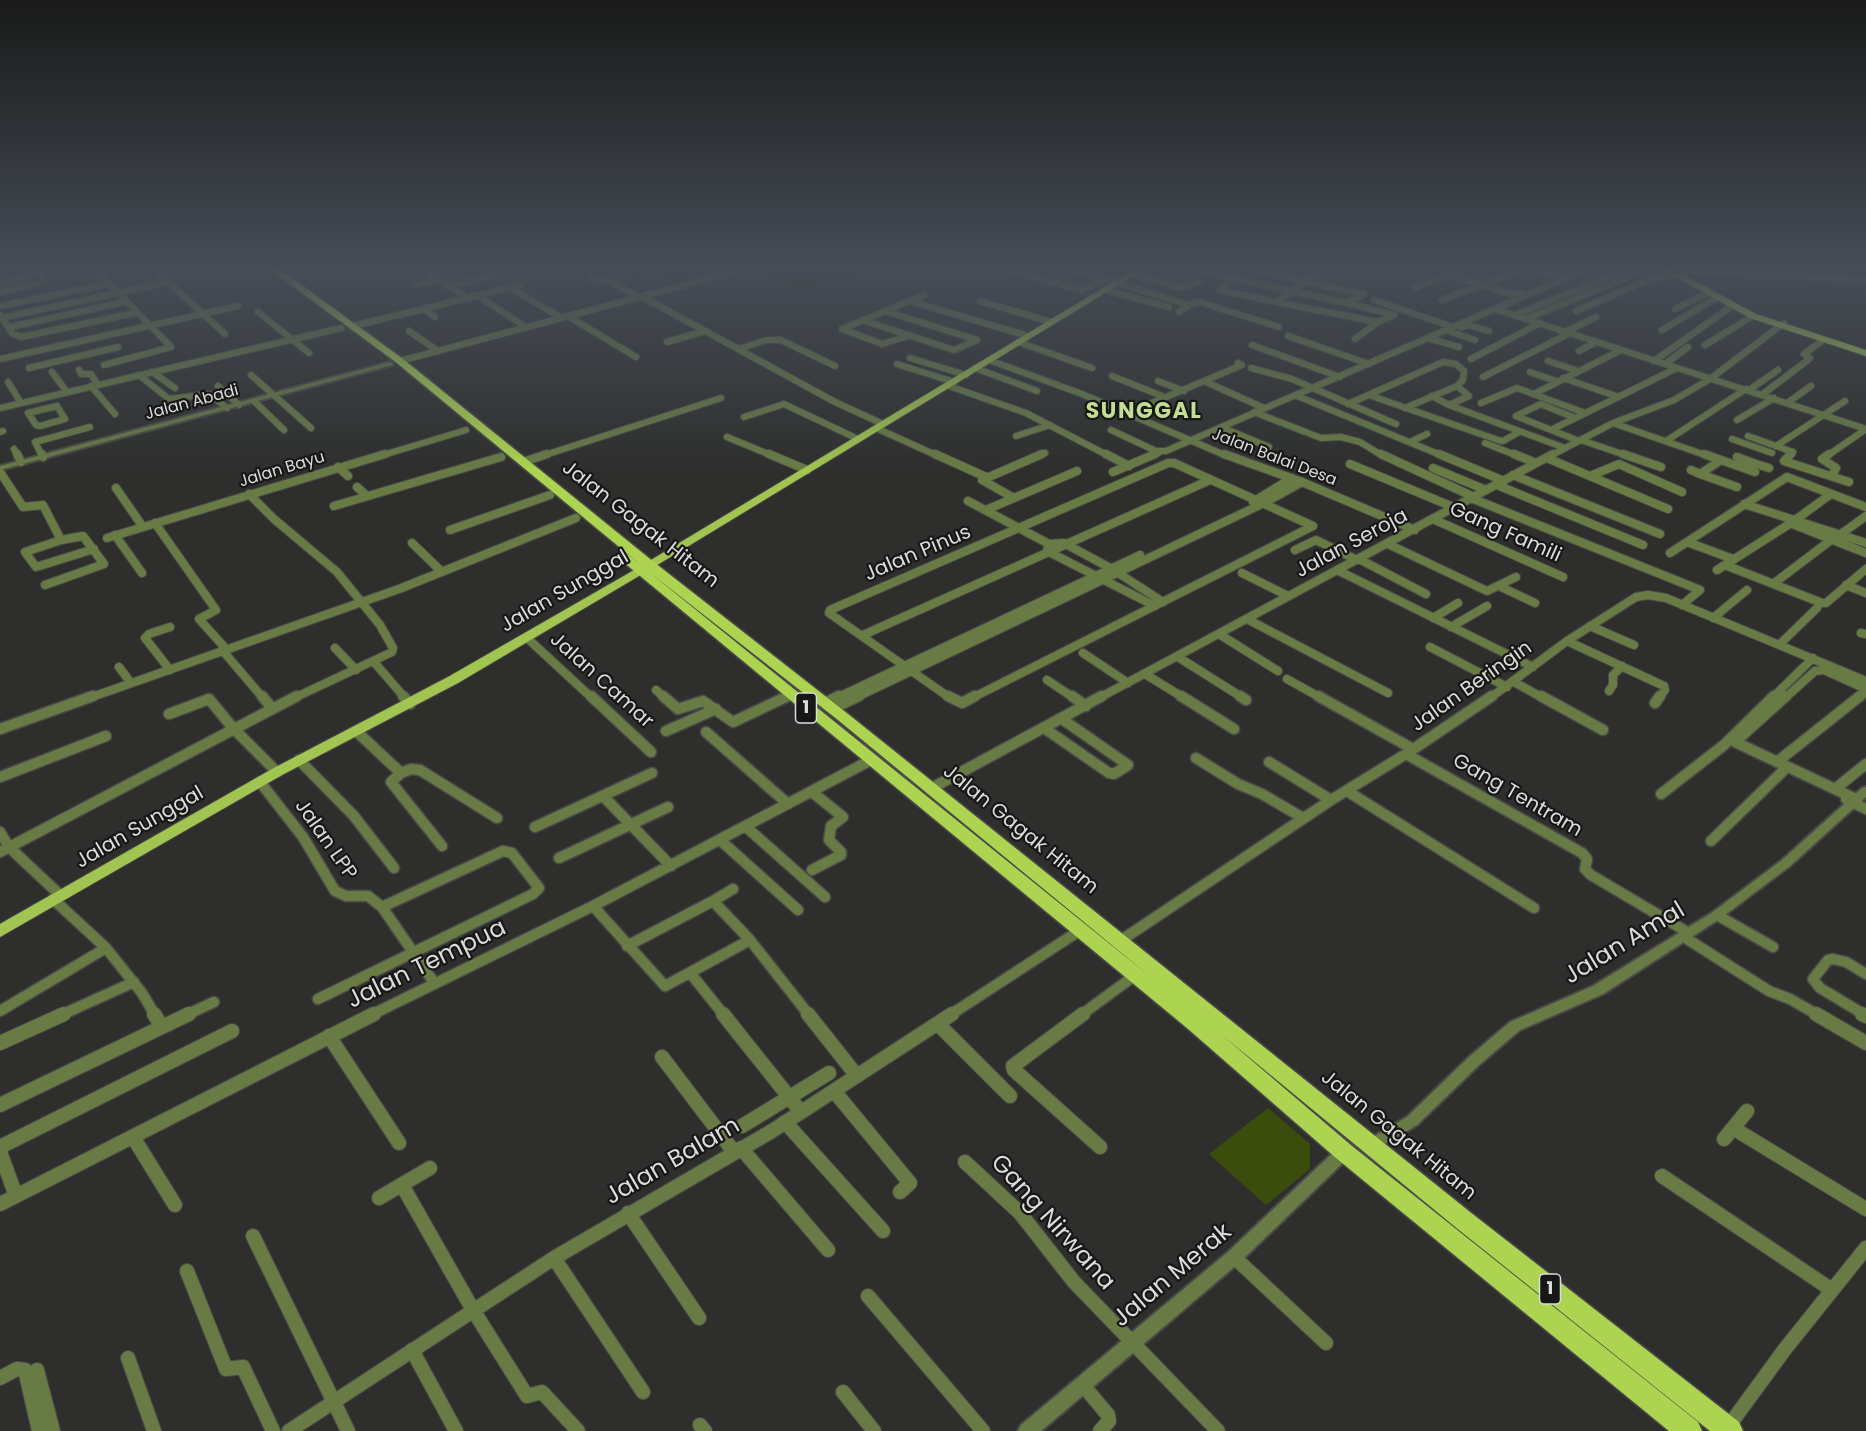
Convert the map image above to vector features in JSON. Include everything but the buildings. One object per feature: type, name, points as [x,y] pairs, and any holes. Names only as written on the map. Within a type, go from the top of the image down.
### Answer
[{"type":"highway","name":"Jalan Gagak Hitam","points":[[360,337],[395,362],[436,398],[523,462],[667,591],[791,695],[1228,1052],[1344,1152],[1689,1431]]},
{"type":"highway","name":"Jalan Gagak Hitam","points":[[436,398],[466,430],[576,518],[832,703],[930,789],[1729,1430]]},
{"type":"highway","points":[[992,860],[1007,850]]},
{"type":"main road","name":"Jalan Sunggal","points":[[0,931],[277,772],[410,704],[645,569],[966,375],[1017,337]]},
{"type":"main road","points":[[1815,337],[1866,351]]},
{"type":"main road","points":[[1821,337],[1866,351]]},
{"type":"street","points":[[0,359],[100,337]]},
{"type":"street","points":[[109,337],[130,358]]},
{"type":"street","points":[[104,365],[171,348],[161,337]]},
{"type":"street","points":[[288,337],[309,353]]},
{"type":"street","points":[[0,408],[301,337]]},
{"type":"street","points":[[417,337],[438,351]]},
{"type":"street","points":[[395,362],[490,337]]},
{"type":"street","points":[[600,337],[636,357]]},
{"type":"street","points":[[667,342],[685,337]]},
{"type":"street","points":[[715,337],[835,402],[877,428],[984,478],[1045,453]]},
{"type":"street","points":[[863,337],[882,344],[905,337]]},
{"type":"street","points":[[911,337],[954,350],[964,348],[977,340],[967,337]]},
{"type":"street","points":[[1017,337],[1092,368]]},
{"type":"street","points":[[1290,337],[1369,364]]},
{"type":"street","points":[[1113,472],[1309,388],[1436,337]]},
{"type":"street","points":[[1468,337],[1475,340]]},
{"type":"street","points":[[1471,359],[1514,337]]},
{"type":"street","points":[[1483,377],[1558,337]]},
{"type":"street","points":[[1581,337],[1866,429]]},
{"type":"street","points":[[1654,361],[1688,337]]},
{"type":"street","points":[[1705,345],[1719,337]]},
{"type":"street","name":"Jalan Seroja","points":[[930,789],[1536,463],[1613,423],[1674,400],[1710,379],[1765,337]]},
{"type":"street","points":[[738,350],[778,339],[835,366]]},
{"type":"street","points":[[1432,339],[1459,347]]},
{"type":"street","points":[[1763,394],[1808,360],[1809,358],[1804,354],[1823,340]]},
{"type":"street","points":[[1579,351],[1596,342]]},
{"type":"street","points":[[1252,345],[1340,377]]},
{"type":"street","points":[[29,368],[118,347]]},
{"type":"street","points":[[1665,364],[1688,347]]},
{"type":"street","points":[[1534,394],[1621,350]]},
{"type":"street","points":[[966,375],[911,359],[898,364],[1026,413],[1129,466]]},
{"type":"street","name":"Jalan Balai Desa","points":[[989,360],[1128,413],[1244,463],[1292,478],[1415,530]]},
{"type":"street","points":[[1548,361],[1578,371]]},
{"type":"street","name":"Jalan Abadi","points":[[0,470],[21,462],[395,362]]},
{"type":"street","points":[[1348,404],[1446,362],[1456,364],[1464,371],[1463,380],[1457,386],[1405,408]]},
{"type":"street","points":[[1128,413],[1184,392],[1242,365],[1238,363]]},
{"type":"street","points":[[975,368],[1037,391]]},
{"type":"street","points":[[1251,368],[1292,379],[1396,424]]},
{"type":"street","points":[[1553,429],[1677,368]]},
{"type":"street","points":[[79,370],[81,374],[91,374],[95,386],[115,414]]},
{"type":"street","points":[[1666,441],[1778,370]]},
{"type":"street","points":[[52,372],[67,392]]},
{"type":"street","points":[[152,372],[175,388]]},
{"type":"street","points":[[1530,372],[1619,397]]},
{"type":"street","points":[[139,375],[169,399],[209,394],[227,408]]},
{"type":"street","points":[[251,375],[311,428]]},
{"type":"street","points":[[1112,376],[1162,396]]},
{"type":"street","points":[[1639,379],[1649,382]]},
{"type":"street","points":[[1158,381],[1184,392]]},
{"type":"street","points":[[8,382],[21,403]]},
{"type":"street","points":[[1206,382],[1264,408]]},
{"type":"street","points":[[218,386],[239,405]]},
{"type":"street","points":[[1449,405],[1469,396],[1457,386]]},
{"type":"street","points":[[1787,403],[1811,386]]},
{"type":"street","points":[[1481,403],[1513,388],[1585,413]]},
{"type":"street","points":[[1295,394],[1643,545]]},
{"type":"street","points":[[1369,394],[1498,441],[1503,441],[1519,432]]},
{"type":"street","points":[[1432,396],[1449,405],[1565,448]]},
{"type":"street","points":[[523,462],[721,398]]},
{"type":"street","points":[[1737,420],[1774,398]]},
{"type":"street","points":[[774,399],[858,439]]},
{"type":"street","points":[[33,400],[40,409]]},
{"type":"street","points":[[254,400],[284,430]]},
{"type":"street","points":[[1776,446],[1845,400]]},
{"type":"street","points":[[744,417],[784,404]]},
{"type":"street","points":[[1575,418],[1541,404],[1517,416],[1580,441],[1661,467]]},
{"type":"street","points":[[57,406],[65,418],[37,426],[28,413],[40,409],[57,406]]},
{"type":"street","points":[[1254,412],[1324,439],[1338,436],[1355,440],[1473,497],[1700,590],[1682,604]]},
{"type":"street","points":[[1613,423],[1752,471],[1756,464]]},
{"type":"street","points":[[1017,436],[1050,424]]},
{"type":"street","points":[[43,457],[35,442],[90,427]]},
{"type":"street","points":[[1221,427],[1269,447]]},
{"type":"street","points":[[1833,474],[1836,468],[1822,459],[1866,429]]},
{"type":"street","name":"Jalan Bayu","points":[[142,573],[111,537],[466,430]]},
{"type":"street","points":[[1111,430],[1160,452]]},
{"type":"street","points":[[1410,442],[1427,434]]},
{"type":"street","points":[[1748,436],[1793,452],[1784,461],[1850,482],[1834,493],[1866,506]]},
{"type":"street","points":[[727,437],[807,470]]},
{"type":"street","points":[[1732,440],[1772,453]]},
{"type":"street","points":[[1749,445],[1757,440]]},
{"type":"street","points":[[1485,443],[1536,463]]},
{"type":"street","points":[[14,449],[21,462]]},
{"type":"street","points":[[334,506],[501,457]]},
{"type":"street","points":[[1737,457],[1769,468]]},
{"type":"street","points":[[1547,458],[1668,509]]},
{"type":"street","points":[[1700,474],[1721,460]]},
{"type":"street","name":"Jalan Pinus","points":[[863,635],[829,613],[830,610],[1169,463],[1313,526],[1159,604]]},
{"type":"street","points":[[1350,464],[1453,507]]},
{"type":"street","points":[[1590,476],[1619,464],[1682,492]]},
{"type":"street","points":[[338,467],[348,477]]},
{"type":"street","points":[[1433,468],[1486,490]]},
{"type":"street","points":[[0,470],[23,507],[43,505],[61,540]]},
{"type":"street","points":[[1691,470],[1737,487]]},
{"type":"street","points":[[986,510],[1077,471]]},
{"type":"street","points":[[1513,476],[1660,534]]},
{"type":"street","points":[[1670,553],[1787,477],[1866,506]]},
{"type":"street","points":[[984,478],[985,483],[1014,498]]},
{"type":"street","points":[[1260,502],[1292,478]]},
{"type":"street","points":[[1159,604],[962,703],[954,701],[863,635],[1048,547],[1064,543],[1210,480]]},
{"type":"street","points":[[1000,626],[1095,577],[1115,571],[1302,482]]},
{"type":"street","points":[[357,487],[367,496]]},
{"type":"street","points":[[116,488],[143,527]]},
{"type":"street","points":[[5,850],[272,708],[390,654],[393,648],[363,602],[337,572],[274,519],[249,494]]},
{"type":"street","points":[[1831,494],[1721,568],[1826,603],[1866,569]]},
{"type":"street","points":[[450,530],[550,495]]},
{"type":"street","points":[[968,501],[1019,528],[1095,577],[1105,579],[1159,604]]},
{"type":"street","points":[[1744,504],[1866,543]]},
{"type":"street","points":[[1841,534],[1866,516]]},
{"type":"street","points":[[0,729],[363,602],[576,518]]},
{"type":"street","name":"Gang Famili","points":[[1433,519],[1563,578]]},
{"type":"street","points":[[1791,520],[1831,540],[1866,553]]},
{"type":"street","points":[[156,523],[216,610],[199,619],[272,708]]},
{"type":"street","points":[[45,585],[104,566],[94,549],[83,536],[61,540],[25,552],[36,567],[94,549]]},
{"type":"street","points":[[1295,550],[1316,540],[1426,594]]},
{"type":"street","points":[[1773,584],[1831,540]]},
{"type":"street","points":[[1687,542],[1733,559]]},
{"type":"street","points":[[412,543],[442,572]]},
{"type":"street","points":[[1064,543],[1115,571],[1159,604]]},
{"type":"street","points":[[1388,544],[1487,591],[1516,577]]},
{"type":"street","points":[[1337,570],[1533,667]]},
{"type":"street","points":[[832,703],[1105,579],[1115,571]]},
{"type":"street","points":[[1242,573],[1288,596]]},
{"type":"street","points":[[1846,585],[1866,592]]},
{"type":"street","points":[[1499,586],[1535,603]]},
{"type":"street","points":[[1713,618],[1747,590]]},
{"type":"street","name":"Jalan Beringin","points":[[1120,941],[1303,818],[1410,752],[1631,599],[1642,596],[1660,597],[1682,604],[1865,679]]},
{"type":"street","points":[[1433,618],[1458,603]]},
{"type":"street","points":[[1450,627],[1487,606]]},
{"type":"street","points":[[1780,644],[1817,608]]},
{"type":"street","points":[[1247,619],[1388,693]]},
{"type":"street","points":[[1590,626],[1634,645]]},
{"type":"street","points":[[170,627],[145,636],[170,670]]},
{"type":"street","points":[[1219,634],[1278,670]]},
{"type":"street","name":"Jalan Camar","points":[[526,637],[651,752]]},
{"type":"street","points":[[1567,642],[1664,686],[1665,690],[1655,703]]},
{"type":"street","points":[[1430,647],[1603,730]]},
{"type":"street","points":[[336,648],[356,670]]},
{"type":"street","points":[[1083,653],[1128,683]]},
{"type":"street","points":[[1178,657],[1246,700]]},
{"type":"street","points":[[1660,794],[1724,745],[1813,658]]},
{"type":"street","points":[[374,662],[410,704]]},
{"type":"street","points":[[1609,691],[1613,685],[1613,675],[1622,666]]},
{"type":"street","points":[[119,667],[131,684]]},
{"type":"street","points":[[832,703],[848,702],[910,668]]},
{"type":"street","points":[[1711,841],[1780,767],[1866,690],[1830,672],[1815,671],[1736,741],[1738,745],[1780,767],[1854,801]]},
{"type":"street","points":[[1144,674],[1234,729]]},
{"type":"street","name":"Gang Tentram","points":[[1287,679],[1582,854],[1587,860],[1585,869],[1591,875],[1769,991],[1790,999],[1866,1043]]},
{"type":"street","points":[[1047,680],[1086,706]]},
{"type":"street","points":[[656,690],[678,709],[700,701],[716,709],[729,721],[737,721],[791,695]]},
{"type":"street","points":[[169,714],[209,699],[233,728],[277,772]]},
{"type":"street","points":[[832,703],[848,702]]},
{"type":"street","points":[[666,731],[716,709]]},
{"type":"street","points":[[1044,728],[1108,773],[1114,774],[1128,765],[1062,719]]},
{"type":"street","points":[[356,731],[402,773]]},
{"type":"street","points":[[706,732],[788,804]]},
{"type":"street","points":[[0,777],[106,736]]},
{"type":"street","points":[[1724,745],[1834,789],[1866,809]]},
{"type":"street","points":[[1196,758],[1238,784],[1262,794],[1303,818]]},
{"type":"street","points":[[299,760],[354,816],[394,868]]},
{"type":"street","name":"Jalan Tempua","points":[[0,1204],[329,1036],[672,866],[871,760]]},
{"type":"street","points":[[1269,762],[1331,800]]},
{"type":"street","points":[[1834,789],[1866,764]]},
{"type":"street","points":[[442,846],[391,782],[402,773],[411,769],[420,770],[497,818]]},
{"type":"street","points":[[535,827],[651,773]]},
{"type":"street","name":"Jalan LPP","points":[[260,782],[303,837],[335,891],[346,896],[368,896],[382,907]]},
{"type":"street","points":[[1347,791],[1534,908]]},
{"type":"street","name":"Jalan Amal","points":[[1371,1145],[1421,1114],[1474,1061],[1515,1026],[1582,999],[1717,915],[1765,879],[1866,791]]},
{"type":"street","points":[[812,792],[843,817],[831,826],[829,840],[842,854],[812,870]]},
{"type":"street","points":[[603,796],[672,866]]},
{"type":"street","points":[[559,858],[668,807]]},
{"type":"street","points":[[745,826],[825,897]]},
{"type":"street","points":[[0,832],[5,850],[57,897],[106,948],[134,982],[162,1027]]},
{"type":"street","points":[[720,840],[798,910]]},
{"type":"street","points":[[318,999],[411,952],[533,894],[538,887],[512,853],[503,851],[382,907],[411,952],[435,984]]},
{"type":"street","points":[[627,946],[733,889]]},
{"type":"street","points":[[713,901],[750,940],[857,1076]]},
{"type":"street","points":[[593,906],[663,986],[691,974],[750,940]]},
{"type":"street","points":[[1717,915],[1773,947]]},
{"type":"street","name":"Jalan Balam","points":[[293,1430],[554,1258],[785,1122],[1079,931]]},
{"type":"street","points":[[0,1011],[106,948]]},
{"type":"street","points":[[1866,974],[1846,962],[1833,959],[1828,960],[1813,979],[1820,988],[1866,1016]]},
{"type":"street","points":[[691,974],[801,1112]]},
{"type":"street","points":[[1100,1147],[1012,1066],[1134,976]]},
{"type":"street","points":[[0,1043],[134,982]]},
{"type":"street","points":[[0,1105],[214,1002]]},
{"type":"street","points":[[938,1024],[1010,1096]]},
{"type":"street","points":[[16,1196],[0,1151],[4,1145],[232,1031]]},
{"type":"street","points":[[329,1036],[399,1143]]},
{"type":"street","points":[[662,1056],[737,1150],[828,1250]]},
{"type":"street","points":[[742,1126],[829,1073]]},
{"type":"street","points":[[834,1091],[910,1183],[900,1192]]},
{"type":"street","points":[[1748,1111],[1728,1134],[1866,1209]]},
{"type":"street","points":[[785,1122],[883,1230]]},
{"type":"street","points":[[133,1137],[175,1205]]},
{"type":"street","name":"Jalan Merak","points":[[1027,1431],[1234,1257],[1344,1152]]},
{"type":"street","name":"Gang Nirwana","points":[[965,1162],[1020,1213],[1074,1282],[1218,1431]]},
{"type":"street","points":[[379,1198],[430,1168]]},
{"type":"street","points":[[1662,1176],[1832,1290]]},
{"type":"street","points":[[402,1185],[473,1310],[527,1396],[542,1392],[578,1431]]},
{"type":"street","points":[[628,1213],[699,1318]]},
{"type":"street","points":[[253,1236],[348,1431]]},
{"type":"street","points":[[1729,1430],[1785,1349],[1866,1248]]},
{"type":"street","points":[[1234,1257],[1326,1343]]},
{"type":"street","points":[[554,1258],[643,1392]]},
{"type":"street","points":[[187,1271],[226,1369],[243,1367],[273,1431]]},
{"type":"street","points":[[868,1296],[983,1431]]},
{"type":"street","points":[[412,1350],[456,1431]]},
{"type":"street","points":[[128,1359],[154,1431]]},
{"type":"street","points":[[0,1378],[17,1369],[25,1370],[39,1431]]},
{"type":"street","points":[[37,1370],[53,1431]]},
{"type":"street","points":[[1082,1384],[1108,1415],[1109,1421],[1100,1431]]},
{"type":"street","points":[[843,1392],[874,1431]]},
{"type":"green space","points":[[1268,1108],[1310,1144],[1310,1169],[1266,1205],[1209,1154]]},
{"type":"district","name":"SUNGGAL","points":[[1144,412]]}]
